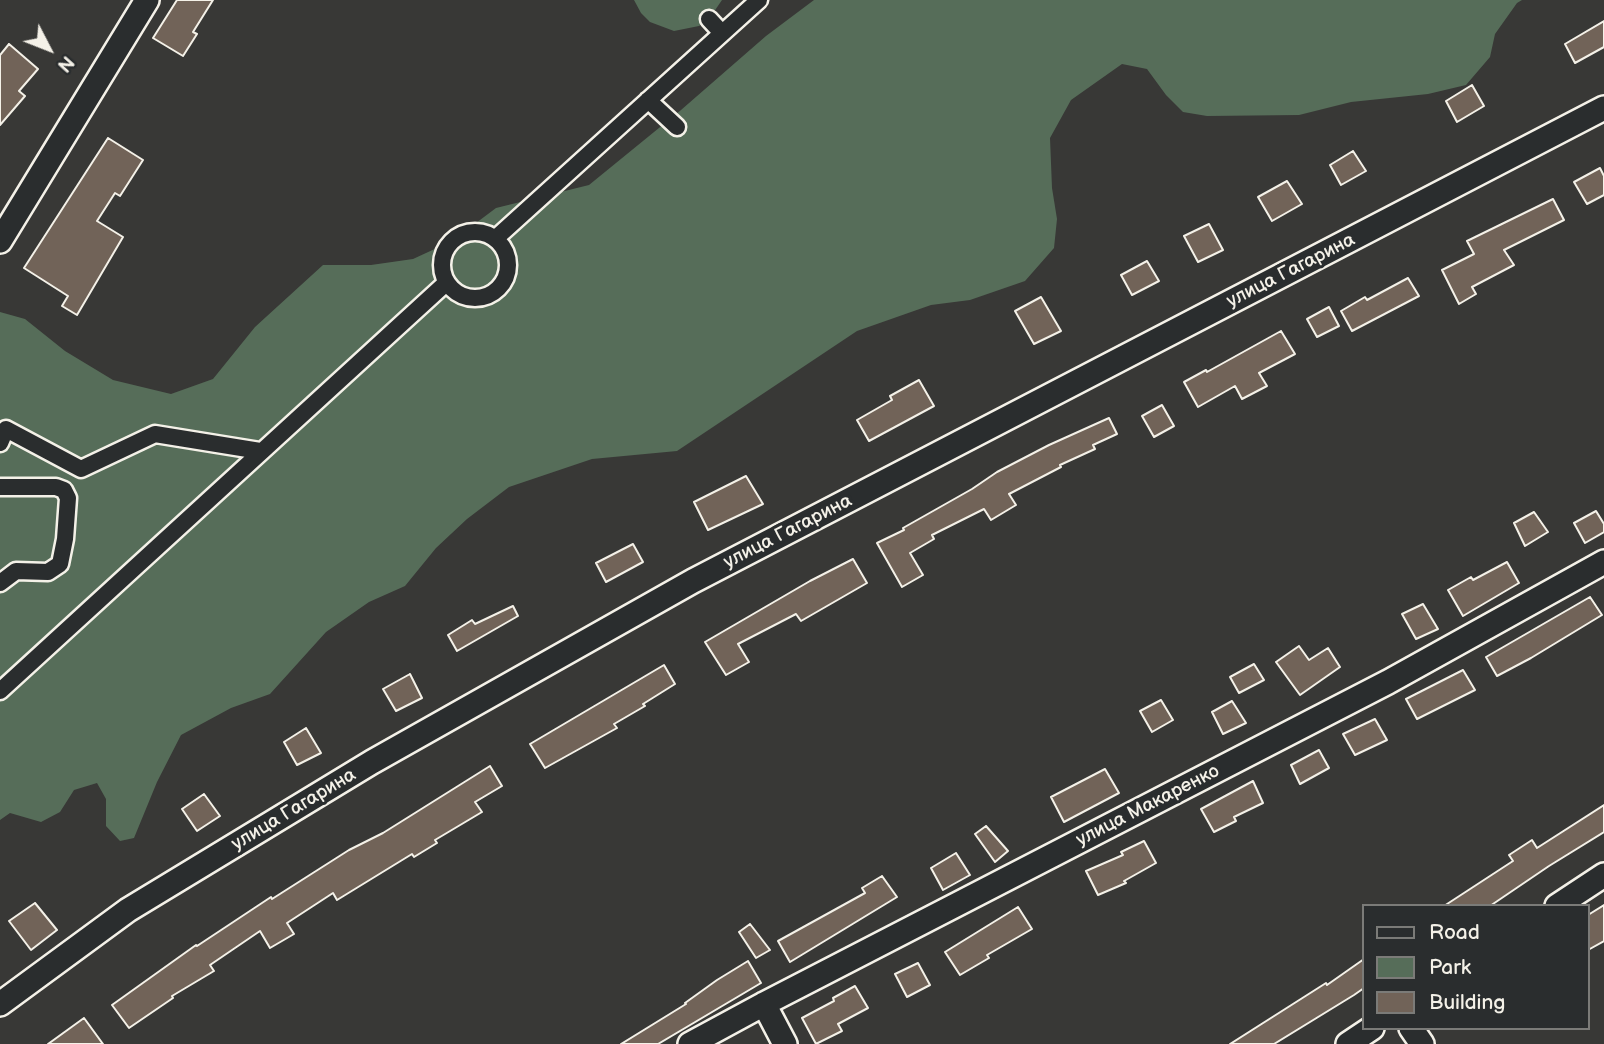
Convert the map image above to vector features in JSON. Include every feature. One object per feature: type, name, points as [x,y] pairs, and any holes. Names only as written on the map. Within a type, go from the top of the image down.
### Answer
[{"type":"street","points":[[0,241],[146,0]]},
{"type":"street","points":[[496,238],[759,0]]},
{"type":"street","points":[[709,19],[722,33]]},
{"type":"street","points":[[648,100],[677,127]]},
{"type":"street","name":"улица Гагарина","points":[[0,1004],[128,910],[372,762],[693,582],[1604,108]]},
{"type":"street","points":[[481,231],[496,238],[506,251],[509,268],[503,283],[491,295],[475,299],[458,295],[446,283],[441,259],[454,238],[465,232],[481,231]]},
{"type":"street","points":[[0,691],[446,283]]},
{"type":"street","points":[[0,443],[6,429],[80,469],[155,434],[260,451]]},
{"type":"street","points":[[0,487],[55,487],[64,490],[68,498],[60,564],[48,572],[16,571],[0,583]]},
{"type":"street","name":"улица Макаренко","points":[[690,1044],[1388,682],[1604,562]]},
{"type":"street","points":[[1560,904],[1604,875]]},
{"type":"street","points":[[764,1004],[785,1044]]},
{"type":"street","points":[[1348,1044],[1369,1030]]},
{"type":"green space","points":[[634,0],[722,0],[709,19],[699,26],[674,31],[650,22]]},
{"type":"green space","points":[[814,0],[1522,0],[1495,34],[1490,57],[1466,85],[1428,94],[1351,102],[1299,115],[1207,116],[1183,112],[1166,95],[1147,69],[1122,64],[1071,100],[1050,138],[1052,188],[1057,219],[1054,248],[1025,281],[970,300],[931,305],[857,331],[677,451],[592,459],[509,487],[467,519],[436,548],[405,586],[369,602],[326,632],[270,694],[231,708],[181,735],[157,782],[134,838],[120,841],[106,826],[106,799],[97,783],[74,790],[60,812],[41,822],[10,813],[0,820],[0,312],[25,319],[65,351],[113,380],[171,394],[213,379],[255,327],[323,265],[371,265],[413,259],[452,241],[496,208],[589,185],[766,36]]},
{"type":"building","points":[[177,0],[213,0],[193,32],[197,34],[183,56],[153,38]]},
{"type":"building","points":[[1604,21],[1604,47],[1575,63],[1565,44]]},
{"type":"building","points":[[9,44],[38,69],[19,91],[25,96],[0,125],[0,55]]},
{"type":"building","points":[[1472,85],[1484,106],[1457,122],[1446,101]]},
{"type":"building","points":[[108,138],[143,160],[120,196],[115,193],[97,221],[123,237],[77,315],[62,306],[68,296],[24,268]]},
{"type":"building","points":[[1353,151],[1366,171],[1341,185],[1330,165]]},
{"type":"building","points":[[1600,168],[1604,176],[1604,195],[1587,204],[1574,182]]},
{"type":"building","points":[[1287,181],[1302,204],[1272,221],[1258,197]]},
{"type":"building","points":[[1553,199],[1564,220],[1504,250],[1514,265],[1472,287],[1476,294],[1459,304],[1442,270],[1474,254],[1467,241]]},
{"type":"building","points":[[1209,224],[1223,250],[1198,262],[1184,236]]},
{"type":"building","points":[[1147,261],[1159,281],[1132,295],[1121,275]]},
{"type":"building","points":[[1408,278],[1419,296],[1352,331],[1341,311]]},
{"type":"building","points":[[1041,297],[1061,331],[1034,344],[1015,311]]},
{"type":"building","points":[[1329,307],[1339,326],[1317,337],[1307,319]]},
{"type":"building","points":[[1281,331],[1295,354],[1259,373],[1267,386],[1242,399],[1235,386],[1198,407],[1184,382]]},
{"type":"building","points":[[919,380],[934,406],[869,441],[857,420],[892,400],[890,396]]},
{"type":"building","points":[[1162,405],[1174,426],[1154,437],[1142,416]]},
{"type":"building","points":[[1109,418],[1117,434],[1093,445],[1095,449],[1009,494],[1016,505],[991,520],[984,509],[932,535],[934,539],[910,553],[923,575],[902,587],[877,543],[904,530],[903,528],[997,472]]},
{"type":"building","points":[[746,476],[763,504],[708,530],[694,502]]},
{"type":"building","points":[[1596,511],[1604,524],[1604,532],[1585,543],[1574,523]]},
{"type":"building","points":[[1534,512],[1548,532],[1525,546],[1514,523]]},
{"type":"building","points":[[633,544],[643,562],[606,582],[596,563]]},
{"type":"building","points":[[853,559],[867,583],[801,621],[796,614],[738,644],[749,662],[726,675],[705,642]]},
{"type":"building","points":[[1507,562],[1519,583],[1463,616],[1448,590]]},
{"type":"building","points":[[1590,597],[1602,615],[1497,676],[1486,657]]},
{"type":"building","points":[[1423,604],[1438,629],[1416,639],[1402,614]]},
{"type":"building","points":[[513,606],[518,616],[457,651],[448,635],[472,620],[475,624]]},
{"type":"building","points":[[1299,646],[1309,660],[1328,648],[1340,667],[1300,695],[1276,662]]},
{"type":"building","points":[[1254,664],[1264,680],[1239,693],[1230,677]]},
{"type":"building","points":[[664,665],[675,684],[614,724],[617,728],[545,768],[530,744]]},
{"type":"building","points":[[1463,670],[1475,690],[1417,719],[1406,699]]},
{"type":"building","points":[[410,674],[422,698],[396,711],[383,689]]},
{"type":"building","points":[[1161,700],[1173,720],[1152,732],[1140,711]]},
{"type":"building","points":[[1232,701],[1246,723],[1223,734],[1212,712]]},
{"type":"building","points":[[1375,719],[1387,740],[1355,755],[1343,734]]},
{"type":"building","points":[[306,728],[321,753],[297,765],[284,742]]},
{"type":"building","points":[[1319,750],[1329,768],[1300,784],[1291,765]]},
{"type":"building","points":[[490,766],[502,786],[475,802],[482,812],[435,840],[437,843],[414,857],[412,854],[337,900],[333,893],[287,923],[294,934],[270,948],[260,931],[210,965],[214,971],[172,996],[173,998],[129,1028],[112,1005],[196,945],[271,897],[272,899],[349,850],[383,833]]},
{"type":"building","points":[[1105,769],[1119,793],[1064,822],[1051,797]]},
{"type":"building","points":[[1253,781],[1263,803],[1234,817],[1236,821],[1214,832],[1201,809]]},
{"type":"building","points":[[204,794],[220,816],[197,831],[182,809]]},
{"type":"building","points":[[1604,805],[1604,832],[1493,904],[1447,904],[1513,861],[1509,855],[1532,840],[1537,848]]},
{"type":"building","points":[[986,826],[1008,851],[995,862],[975,834]]},
{"type":"building","points":[[1144,841],[1156,863],[1124,881],[1126,883],[1098,895],[1086,871],[1123,855],[1121,852]]},
{"type":"building","points":[[956,853],[970,875],[943,890],[931,868]]},
{"type":"building","points":[[882,876],[897,897],[790,962],[778,941],[865,893],[862,888]]},
{"type":"building","points":[[35,903],[57,930],[31,950],[9,921]]},
{"type":"building","points":[[1604,905],[1604,941],[1590,949],[1590,914]]},
{"type":"building","points":[[1018,907],[1032,929],[987,955],[989,958],[960,975],[945,952]]},
{"type":"building","points":[[750,924],[770,950],[756,958],[739,932]]},
{"type":"building","points":[[1362,960],[1362,989],[1354,995],[1274,1044],[1230,1044],[1326,983],[1327,985]]},
{"type":"building","points":[[748,961],[761,983],[658,1044],[621,1044],[686,1004]]},
{"type":"building","points":[[918,963],[930,985],[907,997],[895,974]]},
{"type":"building","points":[[855,986],[868,1008],[838,1024],[842,1031],[816,1044],[802,1018]]},
{"type":"building","points":[[84,1018],[103,1044],[48,1044]]}]
